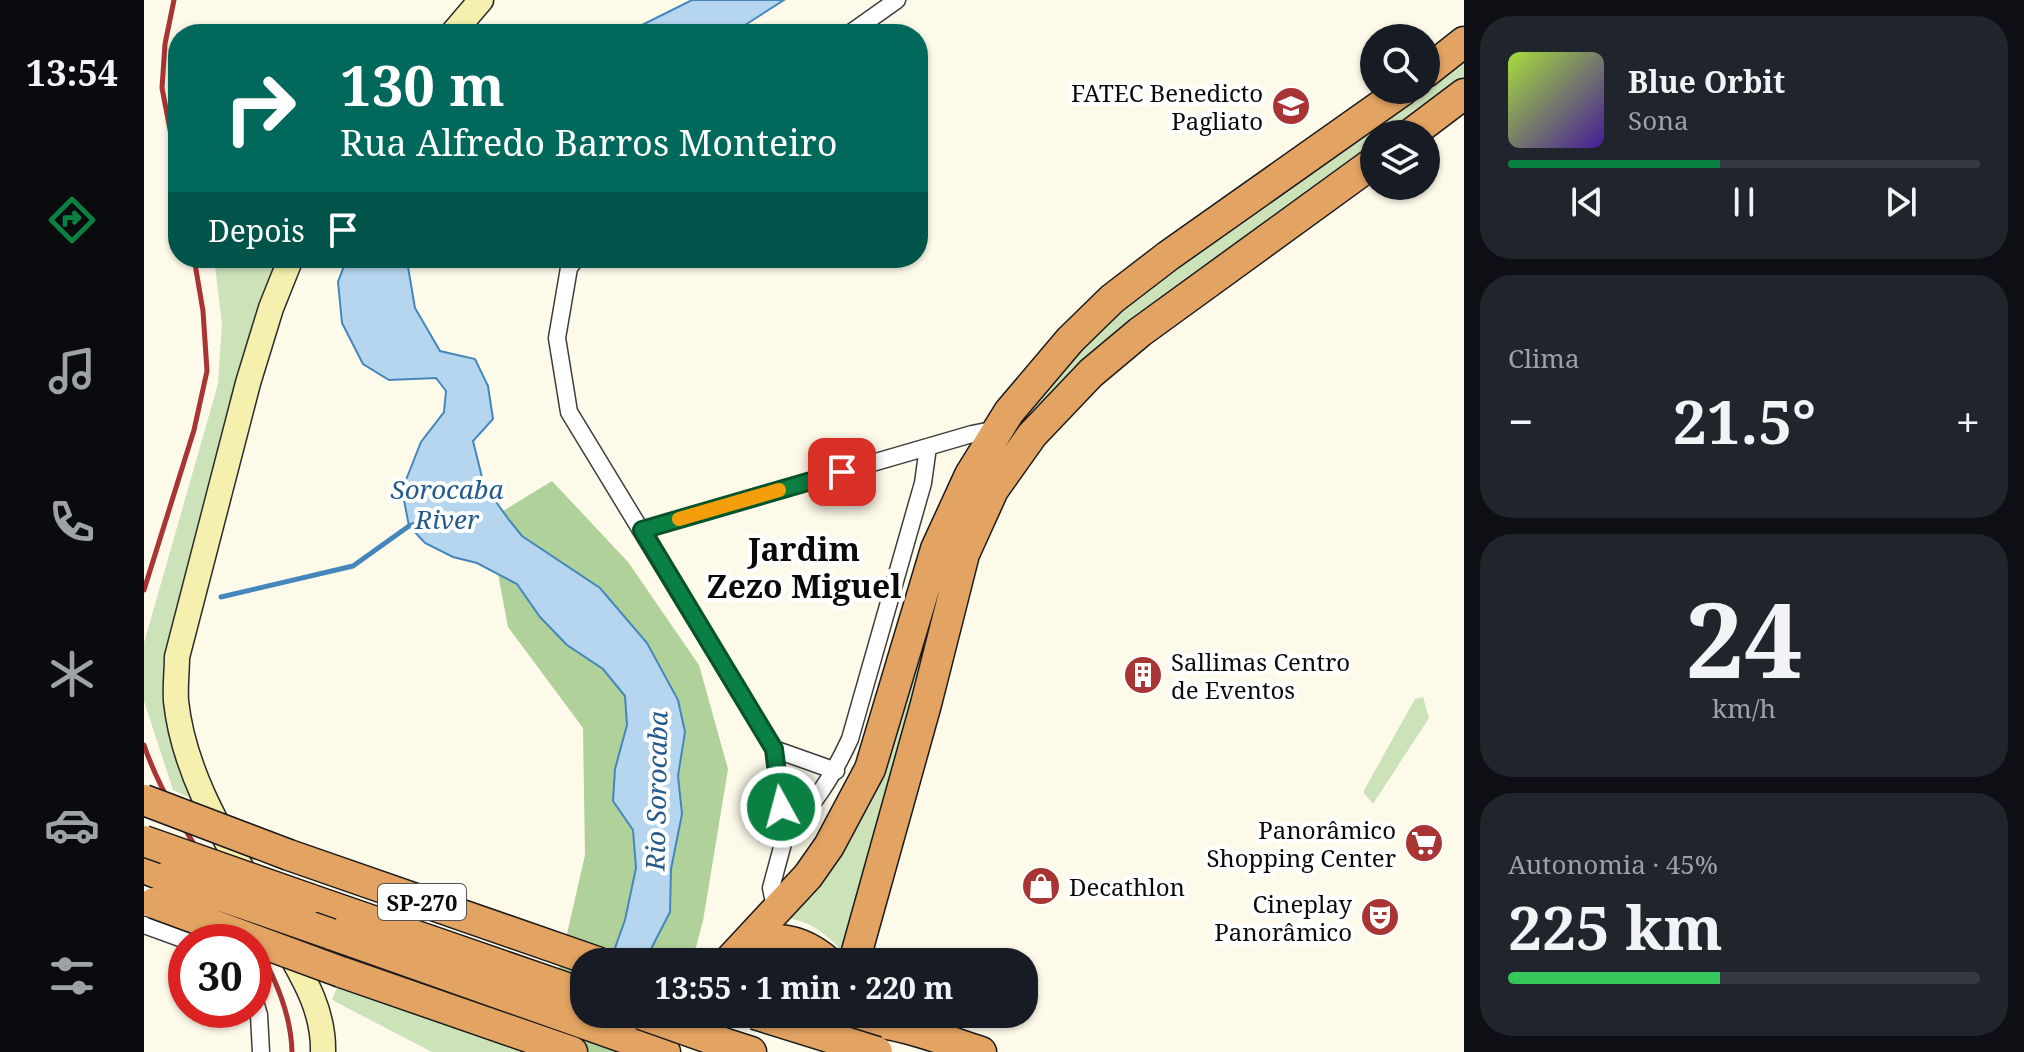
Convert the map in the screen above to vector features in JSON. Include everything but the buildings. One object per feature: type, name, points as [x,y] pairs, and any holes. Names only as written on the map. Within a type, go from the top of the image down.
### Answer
[{"type":"highway","points":[[1440,61],[1464,42]]},
{"type":"highway","points":[[1432,120],[1459,102]]},
{"type":"highway","points":[[1440,137],[1450,128],[1459,102]]},
{"type":"highway","points":[[741,948],[808,876],[829,846],[870,769],[936,549],[970,475],[1009,412],[1070,340],[1112,299],[1384,104]]},
{"type":"highway","points":[[858,948],[964,554],[993,490],[1032,435],[1091,373],[1140,332],[1360,172]]},
{"type":"highway","points":[[1091,373],[1234,285],[1360,197]]},
{"type":"highway","name":"SP-270","points":[[144,800],[289,855],[570,953]]},
{"type":"highway","name":"SP-270","points":[[144,841],[309,899],[549,996],[665,1052]]},
{"type":"highway","points":[[873,948],[879,913],[879,902],[874,892]]},
{"type":"highway","points":[[151,894],[341,972],[572,1052]]},
{"type":"highway","name":"SP-270","points":[[151,894],[331,934],[549,996],[570,995]]},
{"type":"highway","points":[[745,948],[764,938],[784,939],[806,948]]},
{"type":"highway","points":[[834,1033],[860,1022],[890,1025],[981,1052]]},
{"type":"highway","points":[[682,1028],[751,1052]]},
{"type":"highway","points":[[675,1052],[682,1028]]},
{"type":"highway","points":[[800,1028],[877,1052]]},
{"type":"highway","points":[[914,1028],[920,1032]]},
{"type":"main road","points":[[461,24],[481,0]]},
{"type":"main road","points":[[287,268],[248,383],[177,657],[176,698],[182,736],[202,792],[218,827],[309,987],[321,1020],[323,1052]]},
{"type":"street","points":[[863,24],[897,0]]},
{"type":"street","points":[[569,268],[557,338],[569,412],[774,749],[785,836],[771,888],[776,912]]},
{"type":"street","points":[[642,530],[999,429]]},
{"type":"street","points":[[785,836],[815,803],[836,771],[850,739],[923,483],[928,447]]},
{"type":"street","points":[[774,749],[836,771]]},
{"type":"street","points":[[151,894],[176,924]]},
{"type":"street","points":[[260,1028],[261,1052]]},
{"type":"green space","points":[[1464,52],[1464,85],[1440,103],[1440,72]]},
{"type":"green space","points":[[1400,104],[1439,104],[1418,120],[1379,120]]},
{"type":"green space","points":[[1360,135],[1360,164],[1014,444],[847,948],[839,948],[818,930],[784,918],[822,870],[942,555],[1007,429],[1118,305]]},
{"type":"green space","points":[[215,268],[273,268],[173,651],[196,801],[173,790],[144,701],[144,643],[218,384],[222,324]]},
{"type":"green space","points":[[552,481],[628,562],[699,665],[728,769],[696,948],[570,948],[570,1028],[615,1028],[669,1052],[540,1052],[585,855],[583,728],[508,627],[492,542],[503,511]]},
{"type":"green space","points":[[1423,697],[1429,718],[1373,804],[1363,792],[1415,699]]},
{"type":"green space","points":[[339,982],[540,1052],[432,1052],[332,1000]]},
{"type":"water","points":[[692,0],[784,0],[747,24],[644,24]]},
{"type":"water","name":"Sorocaba River","points":[[343,268],[408,268],[415,308],[440,351],[475,359],[488,386],[493,419],[473,441],[484,485],[522,536],[600,588],[647,643],[678,700],[685,732],[678,776],[682,814],[671,869],[670,912],[652,948],[615,948],[625,920],[636,868],[633,830],[613,801],[615,769],[627,725],[625,696],[603,669],[567,645],[540,617],[517,584],[477,563],[453,557],[425,543],[409,526],[402,490],[421,442],[444,412],[446,391],[436,378],[389,380],[363,364],[342,323],[338,282]]},
{"type":"waterway","points":[[221,597],[353,566],[416,524]]},
{"type":"railway","points":[[169,24],[174,0]]},
{"type":"railway","points":[[168,29],[162,88],[168,119]]},
{"type":"railway","points":[[144,590],[194,430],[207,371],[203,311],[196,268]]},
{"type":"railway","points":[[144,745],[173,809],[265,961],[281,996],[292,1052]]},
{"type":"slow traffic","points":[[679,519],[779,490]]},
{"type":"place","name":"FATEC Benedicto Pagliato","points":[[1291,106]]},
{"type":"place","name":"Sallimas Centro de Eventos","points":[[1143,675]]},
{"type":"place","name":"Panorâmico Shopping Center","points":[[1424,843]]},
{"type":"place","name":"Decathlon","points":[[1041,886]]},
{"type":"place","name":"Cineplay Panorâmico","points":[[1380,917]]},
{"type":"district","name":"Jardim Zezo Miguel","points":[[804,566]]},
{"type":"route","points":[[781,807],[774,749],[642,530],[842,472]]},
{"type":"water label","name":"Rio Sorocaba","points":[[656,791]]}]
